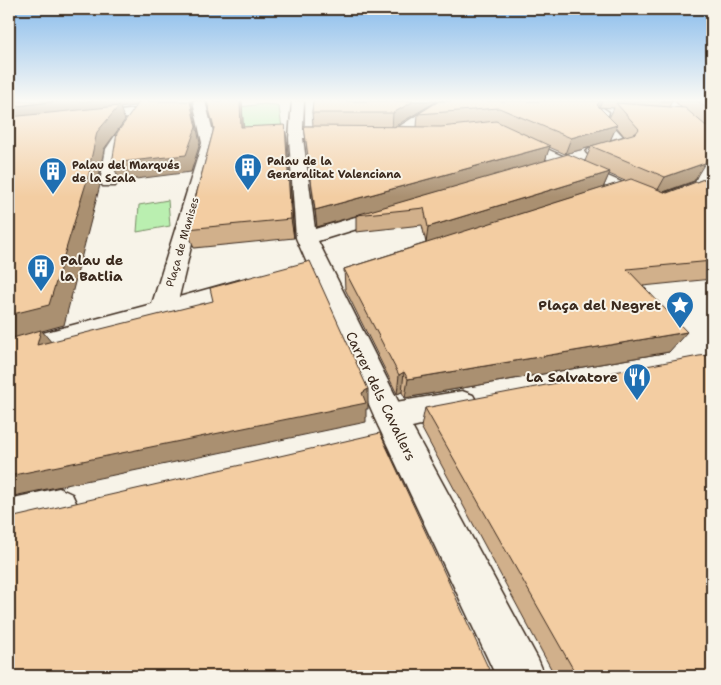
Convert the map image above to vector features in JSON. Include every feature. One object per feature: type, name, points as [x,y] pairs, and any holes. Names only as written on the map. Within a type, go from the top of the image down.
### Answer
[{"type":"street","points":[[109,182],[114,149],[124,133]]},
{"type":"street","name":"Plaça de Manises","points":[[163,310],[209,143],[207,133]]},
{"type":"street","points":[[504,133],[655,204],[702,185],[712,160]]},
{"type":"street","points":[[538,169],[623,144],[612,133]]},
{"type":"street","points":[[697,133],[712,146]]},
{"type":"street","points":[[296,134],[356,135]]},
{"type":"street","name":"Carrer dels Cavallers","points":[[296,134],[306,238],[323,275],[385,429],[521,676]]},
{"type":"street","points":[[376,135],[422,135]]},
{"type":"street","points":[[596,198],[624,189]]},
{"type":"street","points":[[306,238],[408,208]]},
{"type":"street","name":"Plaça de Manises","points":[[9,352],[273,278]]},
{"type":"street","points":[[385,429],[487,399]]},
{"type":"street","points":[[12,530],[92,500]]},
{"type":"green space","points":[[225,133],[283,134],[226,140]]},
{"type":"green space","points":[[168,200],[170,226],[137,232],[139,205]]},
{"type":"building","points":[[9,133],[97,133],[91,167],[49,305],[9,315]]},
{"type":"building","points":[[117,133],[194,133],[186,155],[112,163]]},
{"type":"building","name":"Palau de la Generalitat Valenciana","points":[[213,133],[286,133],[291,219],[187,229]]},
{"type":"building","points":[[305,133],[522,133],[550,146],[315,210]]},
{"type":"building","points":[[559,133],[589,133],[571,138]]},
{"type":"building","points":[[636,133],[712,133],[712,143],[705,163],[665,177],[591,146]]},
{"type":"building","points":[[568,154],[610,172],[428,227],[424,208],[356,215]]},
{"type":"building","points":[[712,176],[712,261],[627,269],[687,332],[408,379],[404,372],[399,375],[344,269],[631,179],[667,193]]},
{"type":"building","points":[[310,261],[368,389],[362,393],[366,403],[9,476],[9,339],[41,330],[37,345],[213,301],[210,288]]},
{"type":"building","points":[[709,355],[712,359],[712,676],[577,676],[425,408]]},
{"type":"building","points":[[380,433],[492,676],[9,676],[10,518]]},
{"type":"place","name":"Palau de la Generalitat Valenciana","points":[[248,191]]},
{"type":"place","name":"Palau del Marqués de la Scala","points":[[53,195]]},
{"type":"place","name":"Palau de la Batlia","points":[[41,292]]},
{"type":"place","name":"Plaça del Negret","points":[[680,329]]},
{"type":"place","name":"La Salvatore","points":[[637,401]]}]
